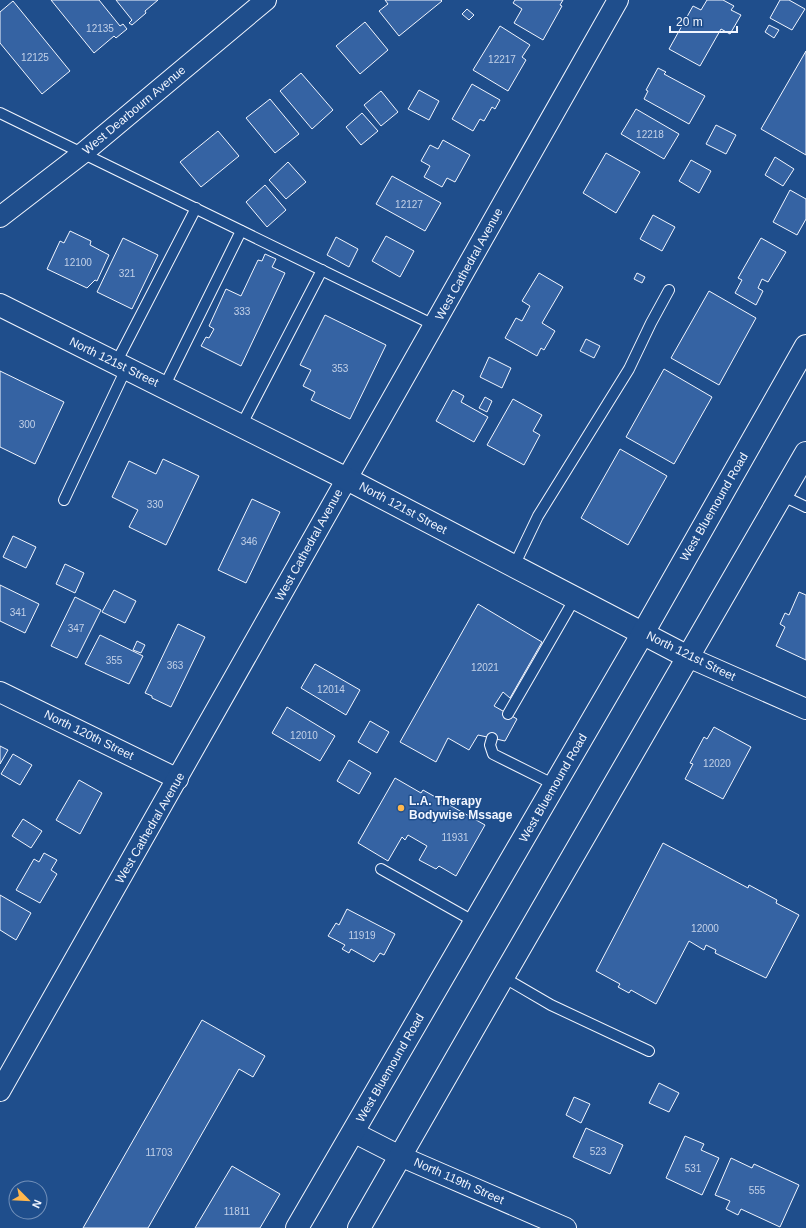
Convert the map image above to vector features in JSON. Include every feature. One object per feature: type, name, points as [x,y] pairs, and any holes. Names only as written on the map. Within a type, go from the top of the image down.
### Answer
[{"type":"main road","name":"North 121st Street","points":[[0,306],[347,479],[688,657]]},
{"type":"main road","name":"West Bluemound Road","points":[[297,1228],[643,633],[806,346]]},
{"type":"main road","points":[[359,1228],[806,453]]},
{"type":"street","name":"West Dearbourn Avenue","points":[[0,217],[83,153],[266,0]]},
{"type":"street","name":"West Cathedral Avenue","points":[[0,1091],[618,0]]},
{"type":"street","name":"North 121st Street","points":[[688,657],[806,709]]},
{"type":"street","name":"North 120th Street","points":[[0,692],[178,779]]},
{"type":"street","name":"North 119th Street","points":[[353,1132],[539,1223],[566,1228]]},
{"type":"lane","points":[[0,113],[434,325]]},
{"type":"lane","points":[[64,500],[121,366],[196,208]]},
{"type":"lane","points":[[164,387],[241,231]]},
{"type":"lane","points":[[241,426],[322,270]]},
{"type":"lane","points":[[514,566],[538,516],[629,369],[651,323],[670,290]]},
{"type":"lane","points":[[781,495],[806,507]]},
{"type":"lane","points":[[508,714],[574,598]]},
{"type":"lane","points":[[492,738],[490,745],[494,754],[555,784]]},
{"type":"lane","points":[[381,869],[475,922]]},
{"type":"lane","points":[[503,977],[551,1005],[649,1051]]},
{"type":"building","points":[[51,0],[99,0],[120,26],[123,24],[127,29],[116,38],[114,36],[94,53]]},
{"type":"building","points":[[116,0],[158,0],[132,25],[129,23],[132,20]]},
{"type":"building","points":[[385,0],[442,1],[399,36],[379,11],[388,4]]},
{"type":"building","points":[[515,0],[563,0],[560,5],[562,6],[543,40],[514,23],[522,9],[513,3]]},
{"type":"building","points":[[707,0],[723,0],[734,6],[731,10],[741,15],[730,34],[721,29],[700,66],[669,49],[693,6],[701,10]]},
{"type":"building","points":[[780,0],[789,0],[805,9],[792,30],[770,18]]},
{"type":"building","points":[[13,1],[70,71],[42,94],[0,43],[0,12]]},
{"type":"building","points":[[467,9],[474,15],[469,20],[462,14]]},
{"type":"building","points":[[365,22],[388,50],[360,74],[336,46]]},
{"type":"building","points":[[769,25],[779,30],[774,38],[765,32]]},
{"type":"building","points":[[500,26],[530,45],[522,57],[526,60],[508,91],[473,70]]},
{"type":"building","points":[[806,51],[806,155],[761,129]]},
{"type":"building","points":[[658,68],[666,72],[664,74],[705,96],[689,124],[644,99],[648,91],[646,90]]},
{"type":"building","points":[[301,73],[333,110],[312,129],[280,91]]},
{"type":"building","points":[[472,84],[500,100],[495,109],[492,107],[484,121],[480,119],[473,131],[452,119]]},
{"type":"building","points":[[419,90],[439,101],[429,120],[408,109]]},
{"type":"building","points":[[381,91],[398,112],[381,126],[364,105]]},
{"type":"building","points":[[270,99],[299,134],[275,153],[246,118]]},
{"type":"building","points":[[636,109],[679,134],[664,159],[621,134]]},
{"type":"building","points":[[362,113],[378,131],[361,145],[346,127]]},
{"type":"building","points":[[716,125],[736,135],[726,154],[706,144]]},
{"type":"building","points":[[218,131],[239,156],[201,187],[180,162]]},
{"type":"building","points":[[443,140],[470,155],[455,182],[447,178],[442,187],[424,177],[430,166],[421,161],[430,145],[438,149]]},
{"type":"building","points":[[606,153],[640,172],[616,213],[583,193]]},
{"type":"building","points":[[775,157],[794,169],[783,186],[765,175]]},
{"type":"building","points":[[691,160],[711,171],[699,193],[679,181]]},
{"type":"building","points":[[288,162],[306,182],[286,199],[269,180]]},
{"type":"building","points":[[392,176],[441,203],[425,231],[376,204]]},
{"type":"building","points":[[265,185],[286,210],[267,227],[246,202]]},
{"type":"building","points":[[790,190],[806,199],[806,219],[797,235],[773,222]]},
{"type":"building","points":[[653,215],[675,227],[662,251],[640,239]]},
{"type":"building","points":[[70,231],[91,241],[90,245],[109,255],[97,281],[95,280],[87,288],[47,269],[60,241],[64,243]]},
{"type":"building","points":[[386,236],[414,251],[400,277],[372,261]]},
{"type":"building","points":[[336,237],[358,249],[349,267],[327,255]]},
{"type":"building","points":[[123,238],[158,255],[132,309],[97,292]]},
{"type":"building","points":[[761,238],[786,252],[768,282],[762,279],[758,288],[763,291],[756,305],[735,293],[742,280],[738,278]]},
{"type":"building","points":[[265,254],[276,259],[272,267],[285,273],[241,366],[201,346],[206,337],[209,338],[214,329],[209,326],[226,289],[241,296],[258,260],[262,261]]},
{"type":"building","points":[[539,273],[563,287],[542,323],[555,331],[544,350],[541,348],[537,356],[505,338],[516,318],[522,321],[530,306],[522,301]]},
{"type":"building","points":[[637,273],[645,277],[642,283],[634,279]]},
{"type":"building","points":[[709,291],[756,318],[719,385],[671,358]]},
{"type":"building","points":[[325,315],[386,345],[350,419],[311,400],[315,392],[303,386],[311,370],[300,365]]},
{"type":"building","points":[[586,339],[600,346],[594,358],[580,351]]},
{"type":"building","points":[[489,357],[511,368],[502,388],[480,377]]},
{"type":"building","points":[[664,369],[712,397],[674,464],[626,437]]},
{"type":"building","points":[[0,371],[64,402],[35,464],[0,447]]},
{"type":"building","points":[[453,390],[464,396],[461,402],[488,417],[474,442],[436,421]]},
{"type":"building","points":[[485,397],[492,401],[487,412],[479,408]]},
{"type":"building","points":[[513,399],[542,415],[533,431],[540,435],[524,465],[487,445]]},
{"type":"building","points":[[620,449],[667,476],[628,545],[581,518]]},
{"type":"building","points":[[163,459],[199,476],[166,545],[129,527],[138,510],[112,497],[129,461],[156,474]]},
{"type":"building","points":[[252,499],[280,512],[246,583],[218,570]]},
{"type":"building","points":[[13,536],[36,547],[26,568],[3,557]]},
{"type":"building","points":[[65,564],[84,573],[75,593],[56,584]]},
{"type":"building","points":[[0,585],[39,604],[25,633],[0,621]]},
{"type":"building","points":[[114,590],[136,601],[125,623],[102,612]]},
{"type":"building","points":[[799,592],[806,595],[806,660],[776,646],[785,627],[780,624],[785,613],[789,615]]},
{"type":"building","points":[[75,597],[101,610],[77,658],[51,646]]},
{"type":"building","points":[[478,604],[542,642],[510,698],[503,692],[494,706],[517,719],[505,741],[478,735],[469,750],[448,738],[436,762],[400,742]]},
{"type":"building","points":[[178,624],[205,637],[171,707],[145,693]]},
{"type":"building","points":[[100,635],[143,656],[129,684],[85,664]]},
{"type":"building","points":[[137,641],[145,645],[141,653],[133,650]]},
{"type":"building","points":[[315,664],[360,690],[346,715],[301,688]]},
{"type":"building","points":[[287,707],[335,736],[320,761],[272,733]]},
{"type":"building","points":[[370,721],[389,732],[377,753],[358,742]]},
{"type":"building","points":[[714,727],[751,747],[723,799],[685,779],[693,764],[690,763],[704,737],[707,739]]},
{"type":"building","points":[[0,746],[8,750],[0,764]]},
{"type":"building","points":[[13,754],[32,765],[20,785],[1,774]]},
{"type":"building","points":[[349,760],[371,773],[359,794],[337,781]]},
{"type":"building","points":[[395,778],[421,793],[423,790],[485,825],[456,876],[439,866],[436,869],[419,860],[427,846],[408,835],[405,840],[402,837],[388,861],[358,843]]},
{"type":"building","points":[[79,780],[102,793],[80,834],[56,820]]},
{"type":"building","points":[[23,819],[42,831],[31,848],[12,836]]},
{"type":"building","points":[[663,843],[748,888],[749,885],[777,900],[776,903],[799,915],[766,978],[715,953],[716,950],[706,945],[704,950],[689,941],[656,1004],[631,990],[629,993],[618,987],[620,984],[596,971]]},
{"type":"building","points":[[44,853],[57,860],[51,870],[57,874],[40,903],[16,890],[34,859],[39,862]]},
{"type":"building","points":[[0,895],[31,913],[16,940],[0,930]]},
{"type":"building","points":[[347,909],[395,934],[384,955],[380,953],[374,962],[351,949],[349,953],[342,949],[345,945],[328,936],[336,923],[339,925]]},
{"type":"building","points":[[202,1020],[265,1056],[253,1077],[239,1069],[148,1228],[83,1228]]},
{"type":"building","points":[[659,1083],[679,1093],[669,1112],[649,1103]]},
{"type":"building","points":[[574,1097],[590,1104],[581,1123],[566,1115]]},
{"type":"building","points":[[586,1128],[623,1145],[610,1174],[573,1157]]},
{"type":"building","points":[[685,1136],[704,1144],[701,1150],[719,1158],[702,1195],[666,1178]]},
{"type":"building","points":[[731,1158],[752,1168],[754,1164],[799,1185],[780,1227],[741,1209],[738,1215],[726,1209],[730,1201],[715,1195]]},
{"type":"building","points":[[232,1166],[280,1194],[260,1228],[195,1228]]},
{"type":"place","name":"L.A. Therapy Bodywise Mssage","points":[[401,808]]}]
